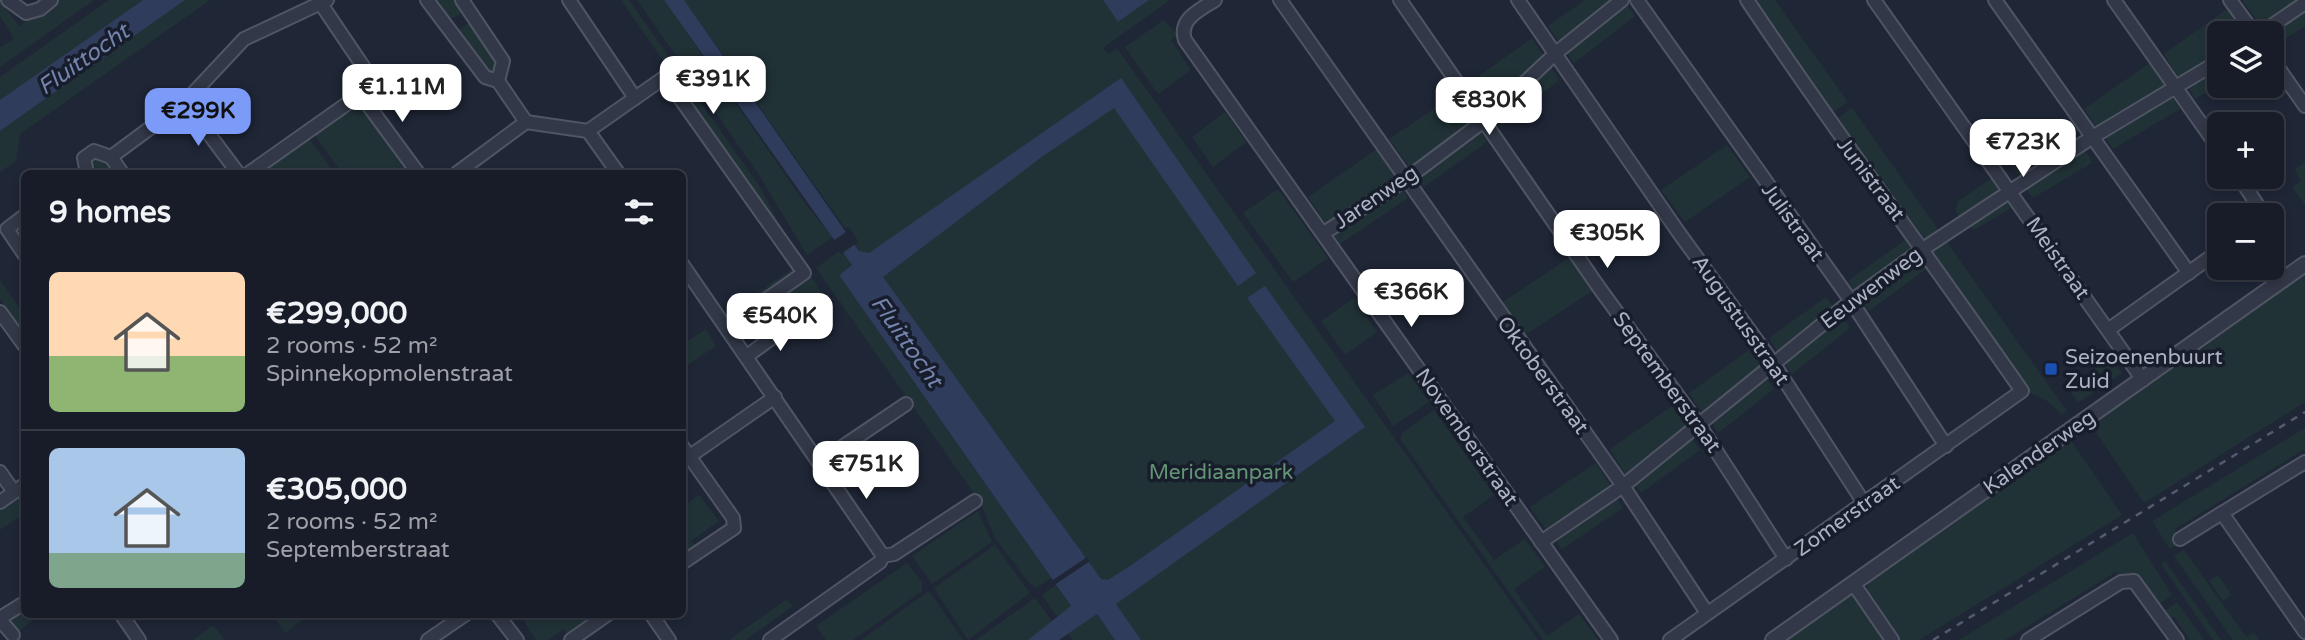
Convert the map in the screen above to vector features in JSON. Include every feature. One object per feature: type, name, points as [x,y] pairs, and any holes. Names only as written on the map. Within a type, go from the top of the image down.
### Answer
[{"type":"street","points":[[8,0],[26,13],[40,9],[51,0]]},
{"type":"street","points":[[427,0],[485,78],[498,81],[526,122]]},
{"type":"street","points":[[462,0],[503,61],[498,81]]},
{"type":"street","points":[[569,0],[635,98]]},
{"type":"street","name":"Novemberstraat","points":[[1215,0],[1187,19],[1183,27],[1185,40],[1611,640]]},
{"type":"street","name":"Oktoberstraat","points":[[1280,0],[1623,486],[1707,613]]},
{"type":"street","name":"Septemberstraat","points":[[1400,0],[1600,289],[1700,426],[1786,559]]},
{"type":"street","name":"Augustusstraat","points":[[1518,0],[1679,233],[1774,364],[1864,503]]},
{"type":"street","name":"Jarenweg","points":[[1324,233],[1405,180],[1485,120],[1556,53],[1622,0]]},
{"type":"street","name":"Julistraat","points":[[1637,0],[1851,301],[1946,446]]},
{"type":"street","name":"Junistraat","points":[[1747,0],[1833,129],[1923,249],[2022,391]]},
{"type":"street","name":"Meistraat","points":[[1874,0],[2143,380]]},
{"type":"street","points":[[1995,0],[2189,273]]},
{"type":"street","points":[[2114,0],[2207,132]]},
{"type":"street","points":[[2230,0],[2245,21]]},
{"type":"street","points":[[111,157],[185,102],[244,39],[324,2],[374,83],[257,170]]},
{"type":"street","points":[[2279,21],[2305,3]]},
{"type":"street","name":"Eeuwenweg","points":[[1541,542],[1623,486],[1851,301],[1923,249],[2091,138],[2207,69]]},
{"type":"street","points":[[461,170],[526,122],[588,131],[665,77],[804,273],[727,327]]},
{"type":"street","points":[[2284,77],[2305,106]]},
{"type":"street","points":[[360,94],[416,170]]},
{"type":"street","points":[[185,102],[236,170]]},
{"type":"street","points":[[588,131],[616,170]]},
{"type":"street","points":[[86,170],[84,158],[94,151],[111,157],[120,170]]},
{"type":"street","points":[[21,218],[7,229],[21,250]]},
{"type":"street","points":[[2108,330],[2207,260]]},
{"type":"street","name":"Kalenderweg","points":[[1773,640],[2305,264]]},
{"type":"street","points":[[686,270],[883,556]]},
{"type":"street","points":[[0,312],[21,341]]},
{"type":"street","points":[[747,356],[792,323]]},
{"type":"street","name":"Zomerstraat","points":[[1670,640],[2022,391]]},
{"type":"street","points":[[686,560],[734,527],[733,518],[686,451],[775,397]]},
{"type":"street","points":[[820,462],[906,404]]},
{"type":"street","points":[[2180,539],[2305,462]]},
{"type":"street","points":[[0,472],[19,489],[0,502]]},
{"type":"street","points":[[883,556],[894,554],[975,501]]},
{"type":"street","points":[[2222,513],[2305,632]]},
{"type":"street","points":[[770,640],[880,562],[883,556]]},
{"type":"street","points":[[2028,640],[2121,582],[2134,581],[2177,640]]},
{"type":"street","points":[[1853,583],[1892,640]]},
{"type":"street","points":[[13,635],[0,619],[21,605]]},
{"type":"street","points":[[124,618],[139,640]]},
{"type":"street","points":[[428,640],[461,618]]},
{"type":"street","points":[[500,618],[516,640]]},
{"type":"street","points":[[571,640],[602,618]]},
{"type":"street","points":[[654,618],[669,640]]},
{"type":"green space","points":[[0,0],[19,26],[56,0],[94,0],[0,67],[0,47],[14,39],[0,16]]},
{"type":"green space","points":[[109,0],[143,0],[0,100],[0,77]]},
{"type":"green space","points":[[185,0],[210,0],[20,134],[16,161],[0,172],[0,131]]},
{"type":"green space","points":[[432,0],[454,0],[461,14],[447,21]]},
{"type":"green space","points":[[621,0],[629,0],[760,187],[789,243]]},
{"type":"green space","points":[[637,0],[664,0],[806,205],[833,237],[807,255],[759,175]]},
{"type":"green space","name":"Meridiaanpark","points":[[684,0],[1103,0],[1118,22],[1149,0],[1170,0],[1103,48],[1108,54],[1117,48],[1538,640],[1141,640],[859,251],[854,241],[857,239],[848,227],[845,228]]},
{"type":"green space","points":[[1585,0],[1613,0],[1559,42],[1548,26]]},
{"type":"green space","points":[[1754,0],[1775,0],[1848,102],[1833,112]]},
{"type":"green space","points":[[2242,0],[2298,0],[2268,21],[2257,21]]},
{"type":"green space","points":[[1627,5],[1635,16],[1574,63],[1566,52]]},
{"type":"green space","points":[[2227,9],[2235,21],[2210,21]]},
{"type":"green space","points":[[2305,9],[2305,26],[2284,40],[2284,24]]},
{"type":"green space","points":[[1164,20],[1178,35],[1171,40],[1191,70],[1158,94],[1125,47]]},
{"type":"green space","points":[[469,23],[498,64],[498,70],[485,73],[455,32]]},
{"type":"green space","points":[[2207,23],[2207,62],[2180,79],[2164,54]]},
{"type":"green space","points":[[1532,38],[1544,57],[1487,110],[1469,83]]},
{"type":"green space","points":[[2151,62],[2167,87],[2096,127],[2084,109]]},
{"type":"green space","points":[[1551,66],[1559,80],[1501,128],[1494,116]]},
{"type":"green space","points":[[2207,75],[2207,92],[2195,99],[2188,87]]},
{"type":"green space","points":[[1456,94],[1473,121],[1410,168],[1389,139]]},
{"type":"green space","points":[[2172,98],[2180,109],[2113,149],[2104,135]]},
{"type":"green space","points":[[358,102],[405,170],[340,170],[313,133]]},
{"type":"green space","points":[[1852,108],[1940,232],[1926,241],[1838,118]]},
{"type":"green space","points":[[1225,112],[1246,142],[1213,167],[1192,137]]},
{"type":"green space","points":[[2067,123],[2077,139],[2019,177],[2008,162]]},
{"type":"green space","points":[[1480,130],[1487,142],[1424,187],[1416,176]]},
{"type":"green space","points":[[308,137],[332,170],[270,170],[268,167]]},
{"type":"green space","points":[[1727,145],[1750,177],[1685,222],[1661,190]]},
{"type":"green space","points":[[1377,149],[1398,179],[1326,224],[1308,197]]},
{"type":"green space","points":[[2085,150],[2092,163],[2033,198],[2025,187]]},
{"type":"green space","points":[[91,158],[102,158],[111,170],[90,170],[88,167]]},
{"type":"green space","points":[[2305,162],[2305,205],[2292,187],[2301,181],[2295,169]]},
{"type":"green space","points":[[1993,177],[1999,186],[1996,194],[1960,219],[1956,212],[1957,202]]},
{"type":"green space","points":[[1401,186],[1408,198],[1340,244],[1332,232]]},
{"type":"green space","points":[[1278,189],[1328,258],[1293,282],[1243,213]]},
{"type":"green space","points":[[2005,200],[2011,208],[1974,230],[1967,224]]},
{"type":"green space","points":[[1905,240],[1912,251],[1856,292],[1848,281]]},
{"type":"green space","points":[[1946,241],[2067,411],[2062,415],[2047,401],[2029,392],[1933,251]]},
{"type":"green space","points":[[842,249],[852,265],[839,275],[1051,578],[1037,588],[1030,584],[995,538],[980,502],[816,268]]},
{"type":"green space","points":[[1570,257],[1594,290],[1525,335],[1503,302]]},
{"type":"green space","points":[[1917,259],[1926,269],[1869,311],[1861,300]]},
{"type":"green space","points":[[792,269],[800,279],[809,273],[825,298],[794,318],[787,310],[753,334],[734,308]]},
{"type":"green space","points":[[2305,269],[2305,402],[2144,503],[2091,425],[2097,421],[2095,417]]},
{"type":"green space","points":[[0,280],[21,311],[21,329],[0,299]]},
{"type":"green space","points":[[1826,297],[1834,307],[1779,354],[1769,338]]},
{"type":"green space","points":[[1354,298],[1377,332],[1345,355],[1321,321]]},
{"type":"green space","points":[[1842,315],[1850,328],[1792,374],[1783,361]]},
{"type":"green space","points":[[706,329],[716,346],[686,366],[686,342]]},
{"type":"green space","points":[[1749,350],[1761,366],[1703,414],[1689,393]]},
{"type":"green space","points":[[2112,357],[2122,373],[2078,403],[2068,388]]},
{"type":"green space","points":[[1408,373],[1429,402],[1393,426],[1373,395]]},
{"type":"green space","points":[[1765,377],[1774,389],[1718,433],[1712,422]]},
{"type":"green space","points":[[1672,406],[1687,427],[1625,474],[1610,449]]},
{"type":"green space","points":[[1434,410],[1494,495],[1463,517],[1494,560],[1525,539],[1545,567],[1514,589],[1547,636],[1579,614],[1598,640],[1543,640],[1400,439],[1402,433]]},
{"type":"green space","points":[[2305,428],[2305,449],[2175,529],[2180,543],[2170,549],[2152,521]]},
{"type":"green space","points":[[2068,436],[2122,515],[1919,640],[1898,640],[1867,592],[1868,578]]},
{"type":"green space","points":[[1692,438],[1700,450],[1641,493],[1634,482]]},
{"type":"green space","points":[[1596,463],[1611,486],[1546,530],[1530,507]]},
{"type":"green space","points":[[21,493],[21,515],[0,530],[0,508]]},
{"type":"green space","points":[[699,495],[719,521],[691,541],[695,546],[686,553],[686,504]]},
{"type":"green space","points":[[1616,497],[1623,508],[1562,549],[1555,539]]},
{"type":"green space","points":[[978,511],[992,542],[932,584],[912,556]]},
{"type":"green space","points":[[2133,533],[2172,595],[2157,606],[2116,572],[2005,640],[1959,640]]},
{"type":"green space","points":[[995,545],[1030,593],[968,640],[934,588]]},
{"type":"green space","points":[[2184,550],[2246,637],[2254,633],[2260,640],[2233,640],[2174,556]]},
{"type":"green space","points":[[2165,561],[2221,640],[2213,640],[2161,564]]},
{"type":"green space","points":[[907,563],[922,582],[922,591],[853,640],[826,640],[816,626]]},
{"type":"green space","points":[[2218,575],[2232,595],[2223,601],[2209,581]]},
{"type":"green space","points":[[1056,585],[1071,607],[1058,618],[1042,595]]},
{"type":"green space","points":[[929,591],[963,640],[861,640]]},
{"type":"green space","points":[[1853,592],[1888,640],[1781,640]]},
{"type":"green space","points":[[1035,598],[1053,622],[1028,640],[976,640]]},
{"type":"green space","points":[[787,599],[793,606],[746,640],[729,640]]},
{"type":"green space","points":[[2177,602],[2204,640],[2190,640],[2174,617],[2168,621],[2164,611]]},
{"type":"green space","points":[[21,609],[21,618],[36,618],[18,632],[7,617]]},
{"type":"green space","points":[[1097,614],[1115,640],[1073,640],[1068,634]]},
{"type":"green space","points":[[275,618],[305,618],[285,633]]},
{"type":"green space","points":[[522,618],[590,618],[567,634],[564,629],[548,640],[536,640]]},
{"type":"green space","points":[[213,625],[225,640],[193,640]]},
{"type":"water","name":"Fluittocht","points":[[143,0],[185,0],[0,131],[0,100]]},
{"type":"water","name":"Fluittocht","points":[[664,0],[684,0],[859,251],[869,253],[1121,78],[1256,273],[1238,286],[1114,108],[1043,156],[883,277],[1101,579],[1108,580],[1133,564],[1335,421],[1247,298],[1265,286],[1365,427],[1116,604],[1141,640],[1115,640],[1097,614],[1059,640],[1028,640],[1071,606],[839,275],[852,265]]},
{"type":"water","points":[[1103,0],[1149,0],[1118,22]]},
{"type":"pier","points":[[850,229],[858,242],[841,254],[832,242]]},
{"type":"pier","points":[[1087,557],[1090,561],[1053,586],[1050,582]]},
{"type":"railway","points":[[1933,640],[2305,412]]},
{"type":"place","name":"Seizoenenbuurt Zuid","points":[[2051,369]]}]
